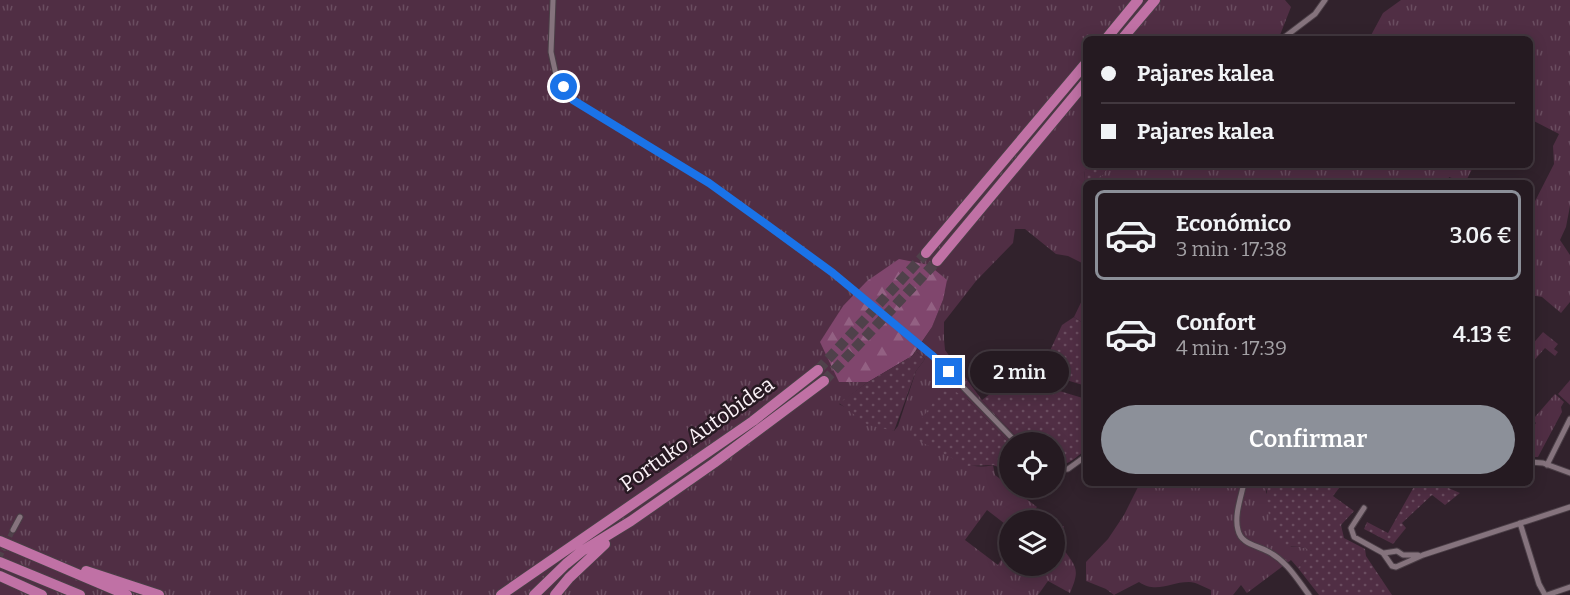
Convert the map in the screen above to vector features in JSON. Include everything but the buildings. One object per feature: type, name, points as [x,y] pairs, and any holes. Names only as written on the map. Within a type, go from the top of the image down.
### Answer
[{"type":"highway","points":[[1108,36],[1138,0]]},
{"type":"highway","points":[[1125,36],[1155,0]]},
{"type":"highway","points":[[926,253],[1083,67]]},
{"type":"highway","points":[[937,261],[1083,86]]},
{"type":"highway","name":"Portuko Autobidea","points":[[537,568],[753,421],[818,370]]},
{"type":"highway","name":"Portuko Autobidea","points":[[631,522],[824,381]]},
{"type":"highway","points":[[534,595],[582,551],[631,522]]},
{"type":"highway","points":[[555,595],[591,555],[631,522]]},
{"type":"highway","points":[[0,541],[127,595]]},
{"type":"highway","points":[[42,558],[119,580],[159,595]]},
{"type":"highway","points":[[0,562],[80,595]]},
{"type":"highway","points":[[491,595],[537,568]]},
{"type":"highway","points":[[501,595],[537,568]]},
{"type":"highway","points":[[0,576],[42,595]]},
{"type":"street","points":[[552,0],[550,52],[556,75],[573,100],[709,183],[833,273],[933,356],[1006,432]]},
{"type":"street","points":[[1286,36],[1315,14],[1325,0]]},
{"type":"street","points":[[1547,465],[1570,418]]},
{"type":"street","points":[[1065,469],[1083,458]]},
{"type":"street","points":[[1533,463],[1570,473]]},
{"type":"street","points":[[1243,486],[1237,523],[1243,540],[1281,560],[1309,595]]},
{"type":"street","points":[[1364,508],[1351,528],[1354,537],[1383,553],[1392,566],[1396,567],[1423,555],[1570,507]]},
{"type":"street","points":[[13,530],[20,517]]},
{"type":"street","points":[[1520,523],[1539,584],[1546,595],[1570,587]]},
{"type":"street","points":[[1383,553],[1397,551],[1403,555],[1423,555]]},
{"type":"green space","points":[[0,0],[1285,0],[1291,7],[1278,36],[1083,36],[1083,168],[1089,168],[1085,170],[1083,180],[1083,264],[1068,256],[1056,254],[1025,229],[1015,229],[1013,243],[976,281],[944,322],[945,350],[982,400],[1012,432],[999,433],[967,399],[951,456],[971,465],[981,467],[993,465],[995,475],[999,478],[999,498],[1025,498],[1037,507],[1035,510],[999,510],[999,519],[987,510],[965,540],[998,565],[999,563],[999,576],[1065,576],[1065,552],[1076,571],[1070,593],[1048,581],[1038,595],[0,595]],"holes":[[[943,300],[932,327],[916,351],[925,359],[916,371],[898,426],[894,431],[839,404],[868,382],[839,382],[835,320],[843,306]]]},
{"type":"green space","points":[[1401,0],[1570,0],[1570,206],[1566,227],[1560,240],[1570,255],[1570,302],[1561,313],[1542,297],[1533,296],[1533,205],[1554,164],[1553,146],[1559,134],[1533,121],[1533,36],[1371,36],[1383,13]]},
{"type":"green space","points":[[1110,168],[1472,168],[1466,180],[1449,177],[1448,180],[1097,180]]},
{"type":"green space","points":[[1110,168],[1096,180],[1084,180],[1085,170]]},
{"type":"green space","points":[[899,259],[929,265],[947,280],[943,300],[932,327],[912,356],[868,382],[839,382],[820,342],[843,306],[867,281]]},
{"type":"green space","points":[[1083,298],[1083,323],[1074,317]]},
{"type":"green space","points":[[1074,317],[1083,323],[1083,385],[1040,372],[1062,325]]},
{"type":"green space","points":[[1543,332],[1558,344],[1554,349],[1558,352],[1555,356],[1545,348],[1533,362],[1533,344]]},
{"type":"green space","points":[[916,351],[925,359],[916,371],[894,431],[868,425],[839,403],[868,382],[912,356]]},
{"type":"green space","points":[[1570,380],[1570,405],[1558,394]]},
{"type":"green space","points":[[1007,383],[1036,390],[1043,386],[1083,398],[1083,451],[1065,464],[1065,432],[1012,432],[982,400]]},
{"type":"green space","points":[[945,385],[967,399],[999,433],[999,467],[993,465],[967,466],[910,436]]},
{"type":"green space","points":[[1555,394],[1564,402],[1561,407],[1562,412],[1538,457],[1533,457],[1533,427],[1536,423],[1534,418]]},
{"type":"green space","points":[[1138,486],[1267,486],[1266,492],[1291,547],[1313,551],[1298,568],[1291,560],[1247,593],[1241,585],[1233,595],[1211,595],[1211,590],[1192,582],[1152,587],[1139,582],[1114,595],[1086,581],[1086,562],[1108,539],[1124,515]]},
{"type":"green space","points":[[1268,486],[1341,486],[1333,496],[1354,511],[1341,525],[1344,538],[1365,549],[1366,556],[1392,595],[1319,595],[1298,568],[1312,551],[1301,547],[1279,546],[1269,515]]},
{"type":"green space","points":[[1414,486],[1444,486],[1460,493],[1445,505],[1432,495],[1402,523],[1406,528],[1393,544],[1364,529],[1367,522],[1388,533]]},
{"type":"tunnel","points":[[818,370],[926,253]]},
{"type":"tunnel","points":[[824,381],[937,261]]},
{"type":"tunnel","points":[[0,557],[13,530]]},
{"type":"route","points":[[564,87],[573,100],[709,183],[833,273],[949,372]]}]
